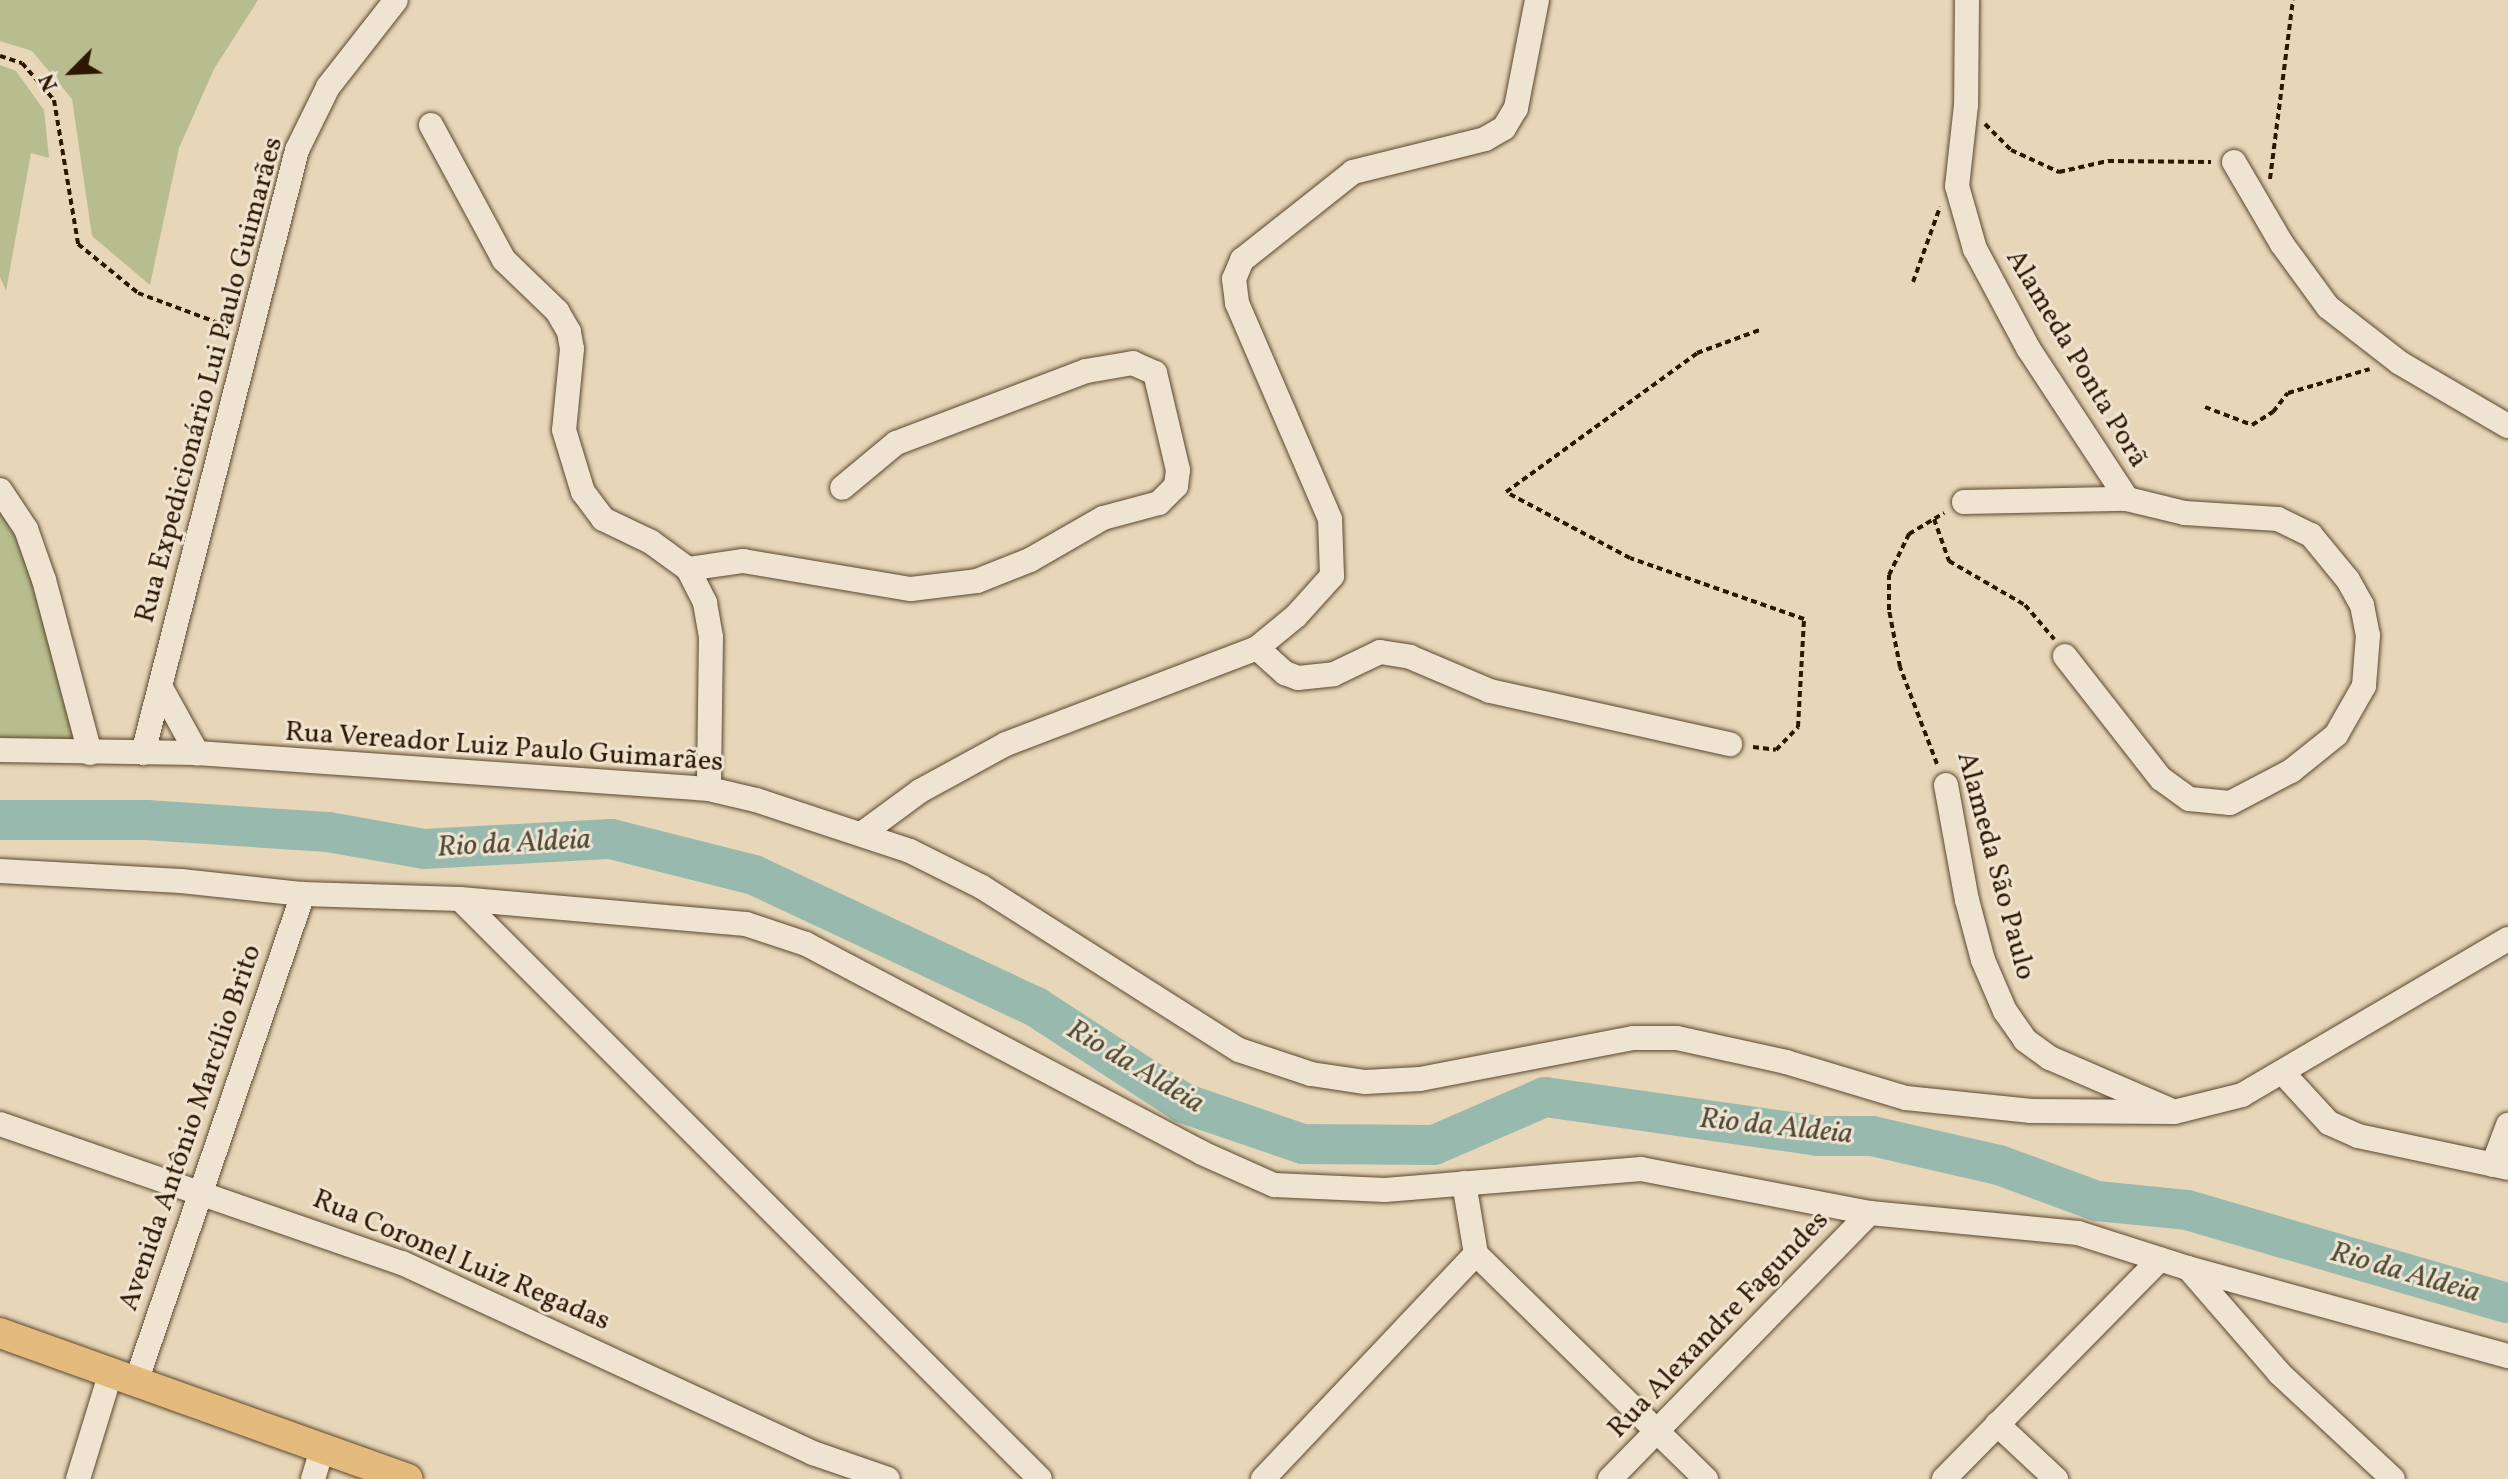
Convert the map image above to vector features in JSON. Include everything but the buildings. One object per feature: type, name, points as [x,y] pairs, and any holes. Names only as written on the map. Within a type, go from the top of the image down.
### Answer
[{"type":"main road","points":[[0,1333],[323,1446],[408,1479]]},
{"type":"street","name":"Rua Expedicionário Lui Paulo Guimarães","points":[[143,753],[297,150],[328,87],[396,0]]},
{"type":"street","points":[[863,833],[920,791],[1006,744],[1257,648],[1296,616],[1332,576],[1335,550],[1330,519],[1237,303],[1234,279],[1242,260],[1353,172],[1485,139],[1504,128],[1516,108],[1537,0]]},
{"type":"street","name":"Alameda Ponta Porã","points":[[1967,0],[1966,105],[1957,186],[1975,249],[2028,348],[2127,499],[2185,513],[2278,519],[2311,535],[2327,549],[2362,605],[2369,647],[2364,686],[2350,717],[2315,755],[2252,795],[2230,803],[2189,799],[2161,779],[2065,656]]},
{"type":"street","points":[[431,125],[504,260],[557,311],[569,332],[572,349],[564,430],[583,492],[603,519],[651,542],[688,569],[705,603],[711,637],[709,789]]},
{"type":"street","points":[[2234,162],[2309,284],[2356,331],[2400,363],[2508,426]]},
{"type":"street","points":[[688,569],[743,561],[911,589],[977,581],[1030,560],[1103,518],[1159,503],[1176,486],[1178,470],[1155,373],[1133,363],[1086,371],[896,443],[842,488]]},
{"type":"street","points":[[0,490],[26,529],[44,580],[90,753]]},
{"type":"street","points":[[1964,502],[2127,499]]},
{"type":"street","points":[[1257,648],[1285,673],[1298,678],[1334,674],[1380,652],[1410,657],[1490,691],[1730,744]]},
{"type":"street","points":[[160,686],[197,753]]},
{"type":"street","name":"Rua Vereador Luiz Paulo Guimarães","points":[[0,750],[197,753],[709,789],[863,833],[982,887],[1239,1050],[1311,1074],[1365,1082],[1420,1079],[1633,1038],[1677,1038],[1786,1062],[1906,1098],[2031,1111],[2174,1112],[2214,1106],[2283,1073],[2508,939]]},
{"type":"street","name":"Alameda São Paulo","points":[[1946,785],[1967,900],[1983,960],[2005,1011],[2025,1040],[2050,1058],[2174,1112]]},
{"type":"street","points":[[0,871],[181,881],[303,894],[460,899],[706,918],[761,928],[806,944],[1083,1092],[1274,1185],[1349,1191],[1622,1167],[1870,1213],[2078,1233],[2188,1268],[2508,1356]]},
{"type":"street","name":"Avenida Antônio Marcílio Brito","points":[[78,1479],[201,1191],[303,894]]},
{"type":"street","points":[[460,899],[1025,1474]]},
{"type":"street","points":[[2283,1073],[2329,1123],[2358,1136],[2501,1167],[2508,1125]]},
{"type":"street","name":"Rua Coronel Luiz Regadas","points":[[0,1124],[402,1263],[813,1453],[888,1479]]},
{"type":"street","points":[[1464,1183],[1476,1254],[1706,1479]]},
{"type":"street","name":"Rua Alexandre Fagundes","points":[[1610,1479],[1870,1213]]},
{"type":"street","points":[[1263,1479],[1476,1254]]},
{"type":"street","points":[[1944,1479],[2160,1259]]},
{"type":"street","points":[[2188,1268],[2280,1374],[2393,1479]]},
{"type":"street","points":[[1997,1424],[2056,1479]]},
{"type":"street","points":[[313,1479],[323,1446]]},
{"type":"path","points":[[2269,187],[2293,0]]},
{"type":"path","points":[[0,56],[22,63],[54,100],[78,244],[138,293],[250,335]]},
{"type":"path","points":[[1966,105],[2011,150],[2059,172],[2108,161],[2234,162]]},
{"type":"path","points":[[1913,282],[1944,195]]},
{"type":"path","points":[[1730,744],[1776,750],[1798,727],[1804,619],[1630,558],[1506,492],[1697,353],[1760,330]]},
{"type":"path","points":[[2205,407],[2252,425],[2273,412],[2288,393],[2335,376],[2400,363]]},
{"type":"path","name":"Alameda São Paulo","points":[[1946,785],[1900,667],[1889,610],[1889,575],[1909,534],[1964,502]]},
{"type":"path","points":[[1934,519],[1949,561],[2025,605],[2042,620],[2065,656]]},
{"type":"green space","points":[[0,0],[258,0],[214,69],[179,148],[150,285],[92,236],[72,99],[32,51],[0,41]]},
{"type":"green space","points":[[0,65],[16,71],[44,110],[49,158],[31,153],[6,291],[0,277]]},
{"type":"green space","points":[[0,510],[21,542],[78,741],[0,738]]},
{"type":"waterway","name":"Rio da Aldeia","points":[[0,820],[146,820],[328,832],[424,849],[611,839],[754,875],[1036,1007],[1183,1103],[1303,1144],[1434,1145],[1545,1097],[1818,1136],[1872,1136],[1999,1165],[2097,1201],[2187,1210],[2508,1303]]}]
